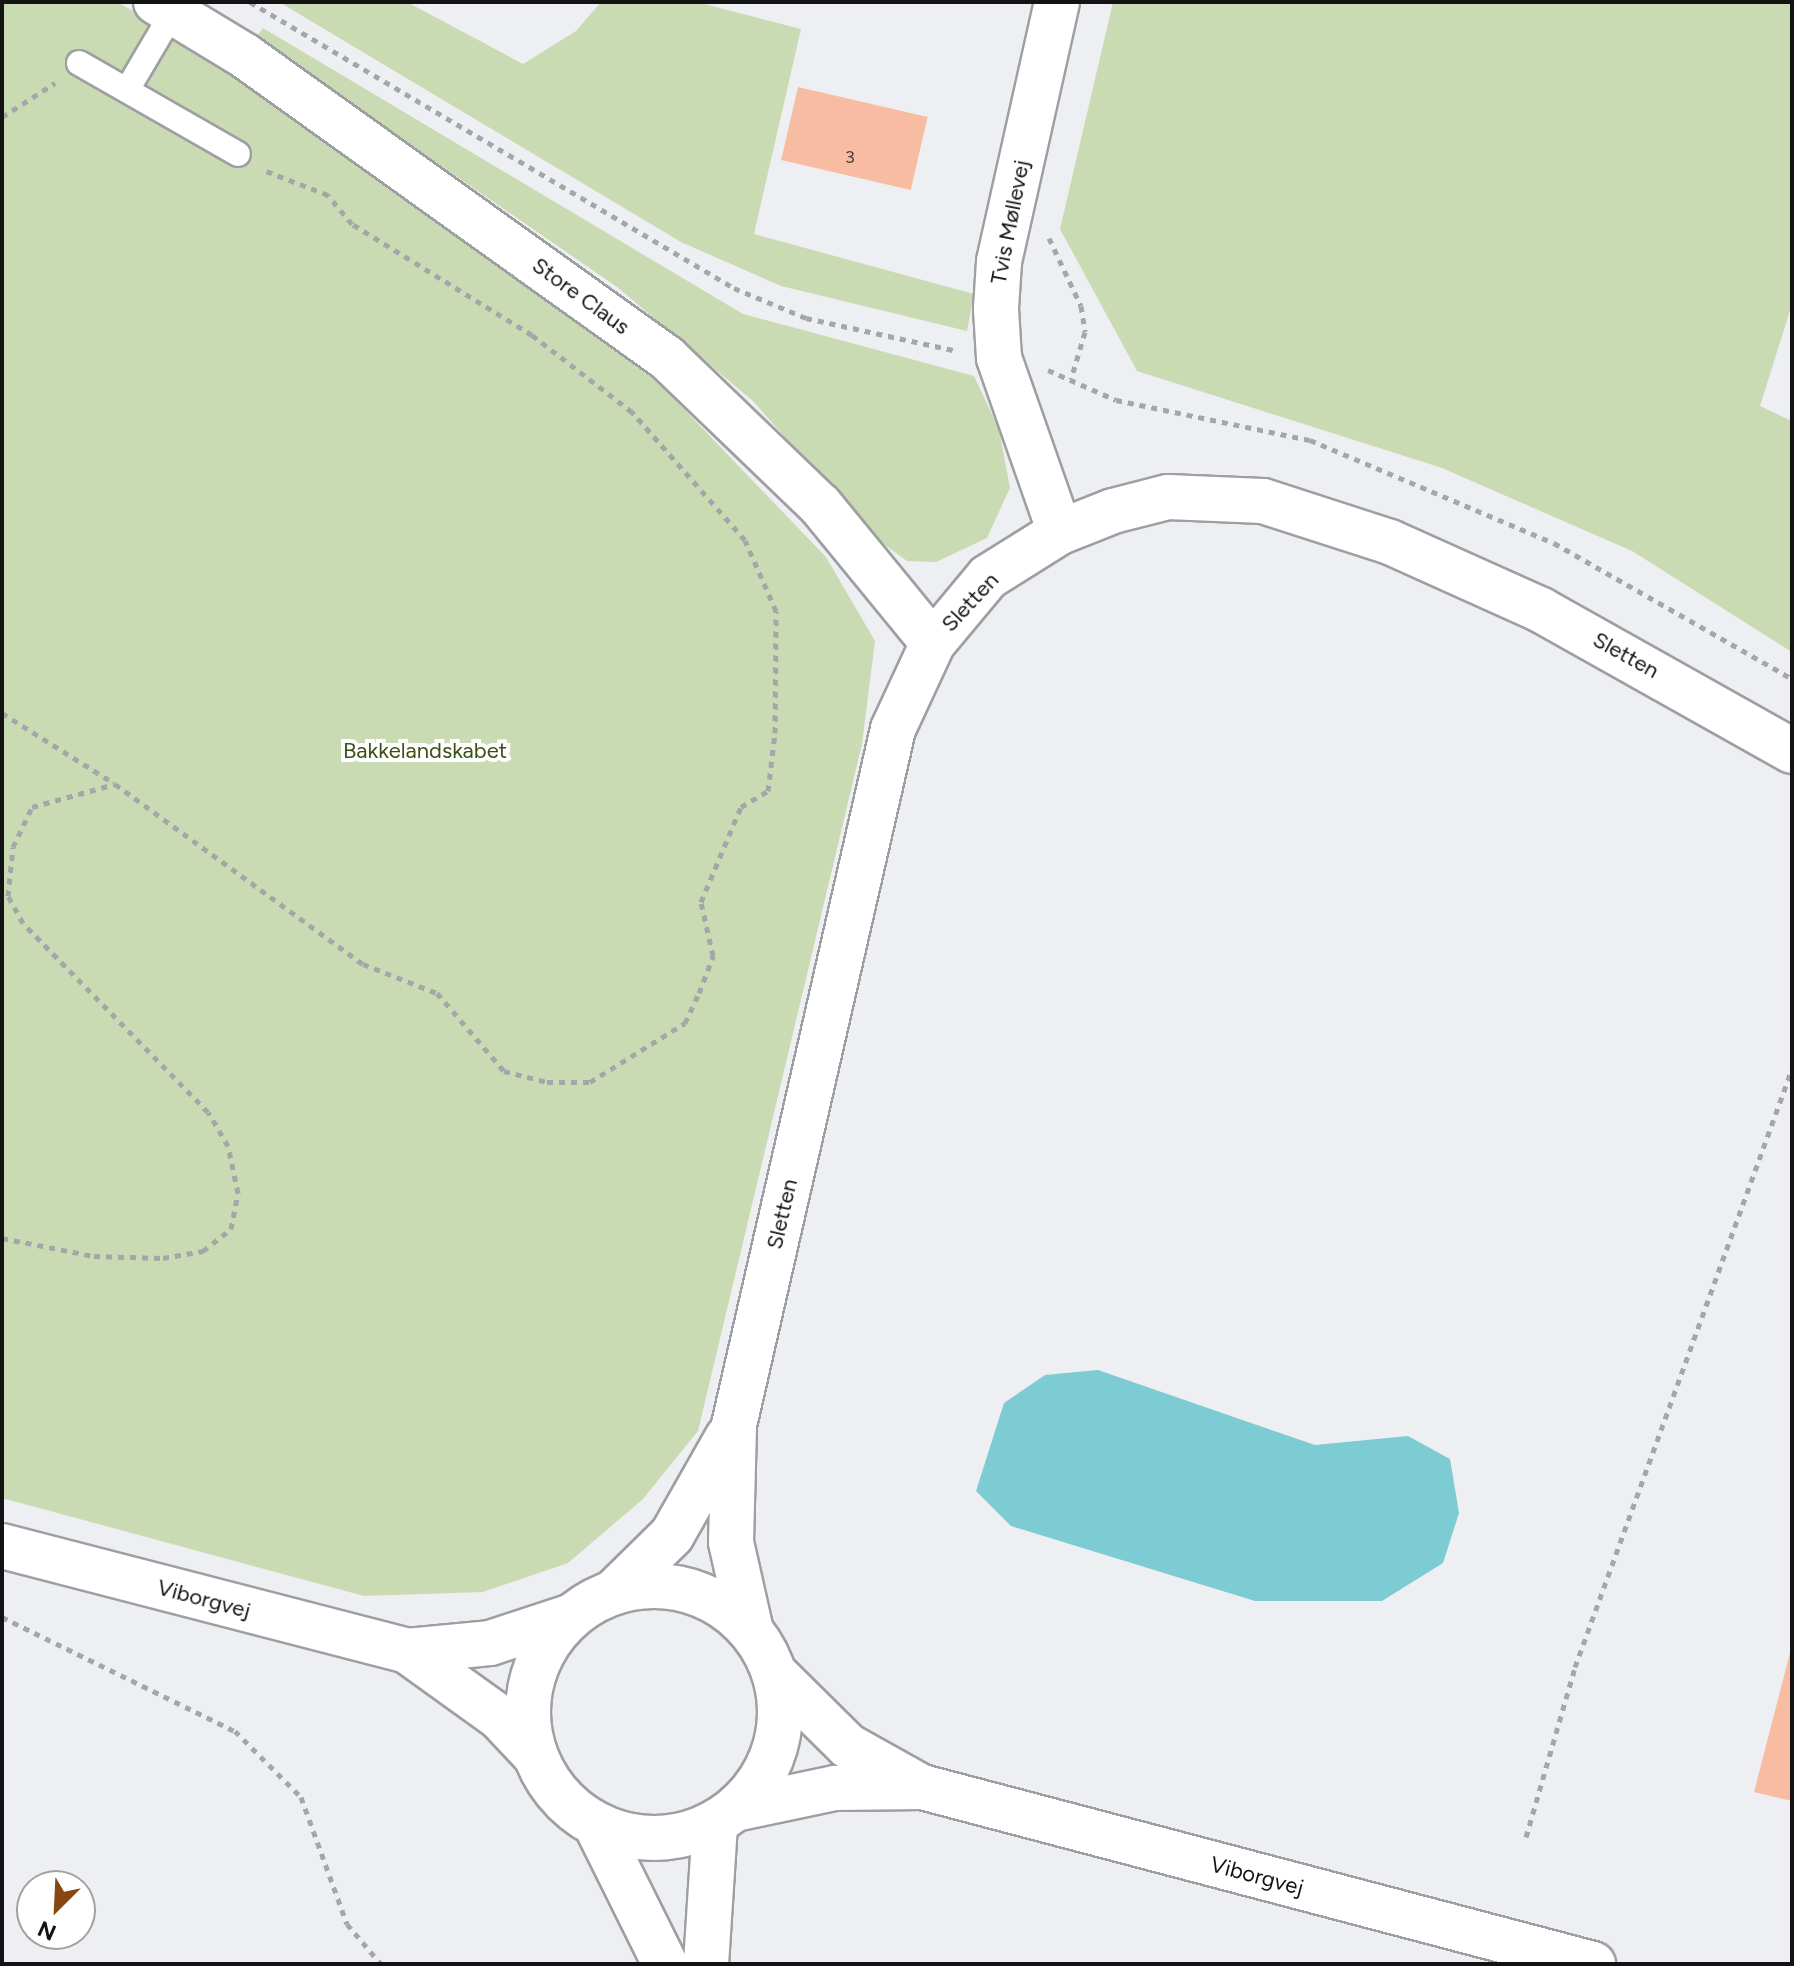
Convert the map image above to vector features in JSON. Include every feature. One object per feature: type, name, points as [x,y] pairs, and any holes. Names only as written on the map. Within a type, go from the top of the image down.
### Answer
[{"type":"street","name":"Tvis Møllevej","points":[[1057,2],[999,262],[996,309],[999,358],[1060,532]]},
{"type":"street","name":"Store Claus","points":[[164,7],[245,56],[667,358],[820,505],[933,643]]},
{"type":"street","name":"Sletten","points":[[751,1631],[730,1531],[734,1425],[893,729],[933,643],[988,577],[1060,532],[1168,497],[1263,501],[1327,519],[1604,641],[1792,751]]},
{"type":"street","name":"Sletten","points":[[614,1592],[672,1535],[734,1425]]},
{"type":"street","name":"Viborgvej","points":[[2,1546],[407,1651],[463,1649],[569,1617]]},
{"type":"street","points":[[706,1964],[725,1818],[775,1748],[775,1674],[751,1631],[690,1591],[614,1592],[569,1617],[531,1683],[534,1754],[559,1795],[596,1825],[643,1838],[725,1818]]},
{"type":"street","name":"Viborgvej","points":[[407,1651],[499,1717],[534,1754]]},
{"type":"street","name":"Viborgvej","points":[[775,1674],[848,1746],[922,1787],[1593,1964]]},
{"type":"street","name":"Viborgvej","points":[[725,1818],[835,1788],[922,1787]]},
{"type":"street","points":[[596,1825],[665,1964]]},
{"type":"lane","name":"Store Claus","points":[[127,90],[164,7]]},
{"type":"lane","points":[[79,63],[238,154]]},
{"type":"path","points":[[2,117],[79,63]]},
{"type":"path","points":[[2,713],[115,784],[363,964],[437,993],[504,1071],[547,1082],[590,1082],[685,1023],[713,956],[701,902],[741,807],[768,791],[776,611],[745,540],[632,412],[557,354],[352,224],[328,195],[298,189],[238,154]]},
{"type":"path","points":[[1046,231],[1081,306],[1085,332],[1071,379]]},
{"type":"path","points":[[2,1238],[94,1256],[163,1258],[203,1251],[231,1229],[238,1193],[228,1146],[208,1112],[23,923],[8,896],[13,847],[32,807],[115,784]]},
{"type":"path","points":[[1526,1837],[1575,1667],[1792,1069]]},
{"type":"path","points":[[2,1617],[235,1731],[301,1797],[347,1924],[381,1964]]},
{"type":"green space","name":"Bakkelandskabet","points":[[2,2],[117,2],[189,42],[660,384],[826,557],[875,641],[862,744],[698,1431],[643,1499],[568,1563],[483,1592],[364,1596],[2,1498]]},
{"type":"green space","points":[[279,2],[407,2],[523,64],[576,31],[601,2],[697,2],[801,29],[754,234],[974,294],[967,331],[781,286],[681,242]]},
{"type":"green space","points":[[1113,2],[1792,2],[1792,304],[1760,406],[1792,421],[1792,652],[1632,551],[1442,468],[1137,371],[1060,229]]},
{"type":"green space","points":[[263,28],[743,314],[974,376],[999,429],[1010,488],[987,538],[936,562],[907,561],[870,534],[753,401],[617,287],[256,38]]},
{"type":"water","points":[[1098,1370],[1315,1445],[1408,1436],[1450,1459],[1459,1513],[1443,1563],[1382,1601],[1255,1601],[1011,1526],[976,1491],[1004,1403],[1045,1375]]},
{"type":"building","points":[[798,87],[928,117],[911,190],[781,160]]},
{"type":"building","points":[[1792,1649],[1792,1801],[1754,1792]]}]
